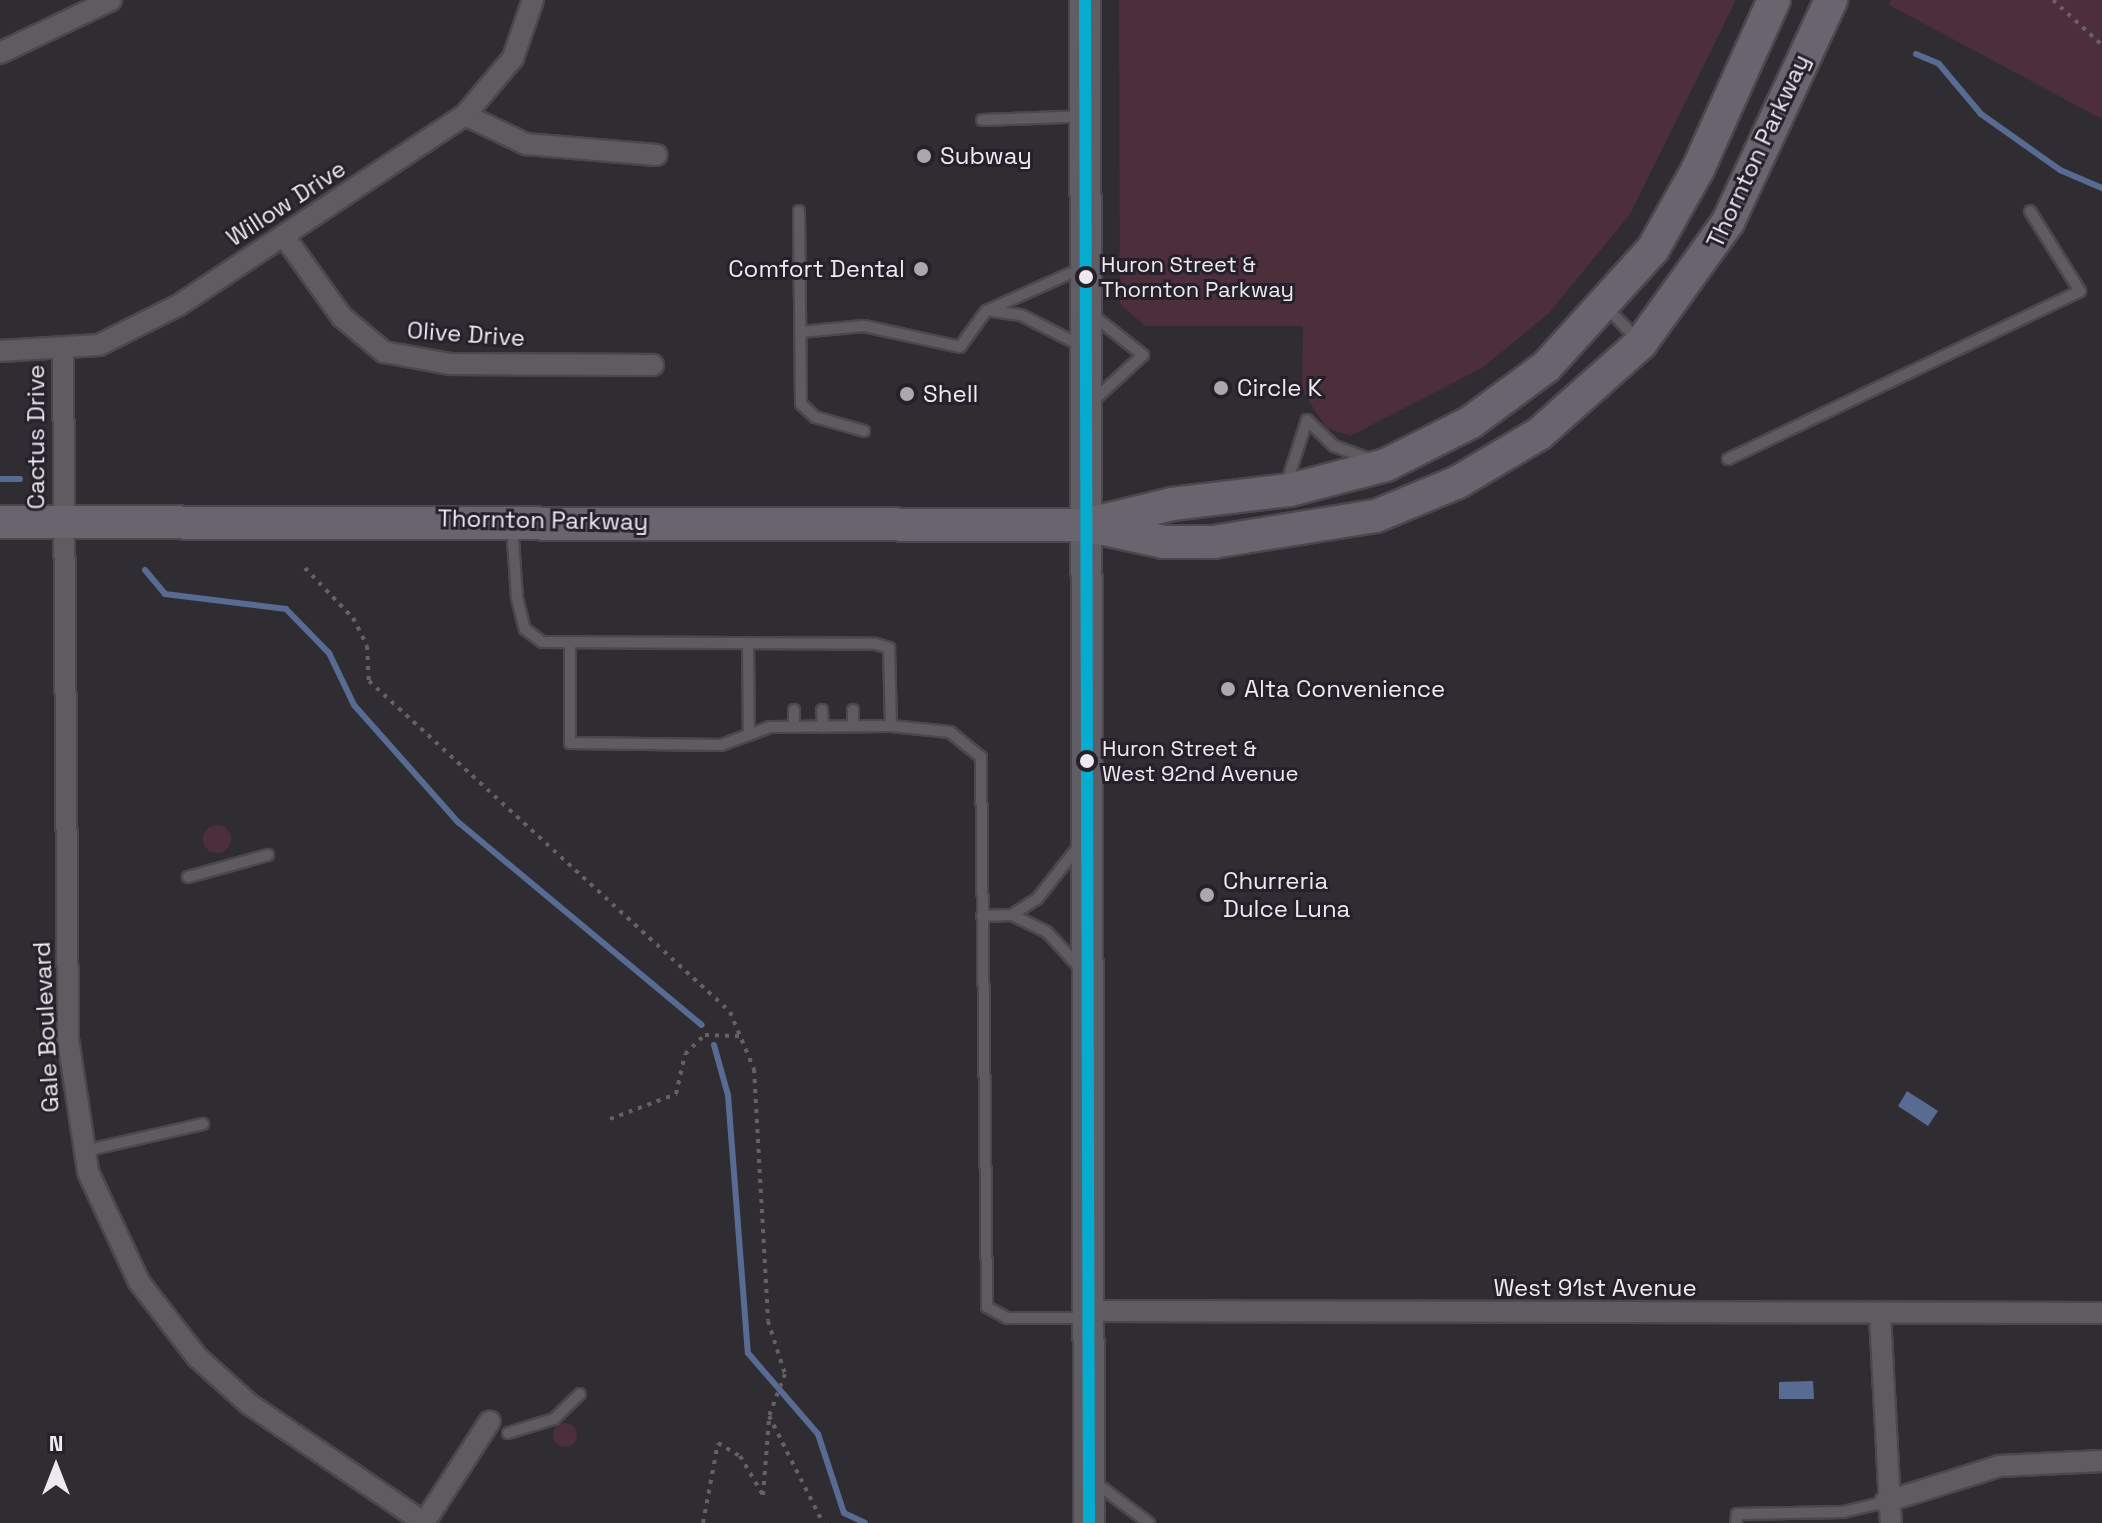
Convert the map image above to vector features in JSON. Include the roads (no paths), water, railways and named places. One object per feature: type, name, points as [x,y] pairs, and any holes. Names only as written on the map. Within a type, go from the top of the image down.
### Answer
[{"type":"main road","points":[[1085,0],[1089,1523]]},
{"type":"main road","name":"Thornton Parkway","points":[[1086,525],[1172,504],[1282,492],[1386,465],[1509,395],[1605,307],[1678,207],[1774,0]]},
{"type":"main road","name":"Thornton Parkway","points":[[0,522],[512,520],[1086,525],[1163,542],[1213,542],[1376,516],[1458,482],[1539,434],[1641,343],[1728,222],[1831,0]]},
{"type":"street","points":[[0,53],[111,0]]},
{"type":"street","name":"Willow Drive","points":[[0,351],[63,351],[139,329],[284,236],[465,115],[513,58],[533,0]]},
{"type":"street","points":[[465,115],[526,144],[657,155]]},
{"type":"street","name":"Olive Drive","points":[[284,236],[342,317],[384,352],[451,364],[653,365]]},
{"type":"street","name":"Cactus Drive","points":[[62,524],[63,351]]},
{"type":"street","name":"Gale Boulevard","points":[[62,524],[68,1039],[83,1151],[113,1235],[197,1357],[249,1404],[425,1523]]},
{"type":"street","name":"West 91st Avenue","points":[[1088,1314],[2102,1313]]},
{"type":"street","points":[[1880,1315],[1885,1502],[1891,1523]]},
{"type":"street","points":[[425,1523],[490,1421]]},
{"type":"street","points":[[1885,1502],[1999,1466],[2102,1461]]},
{"type":"lane","points":[[982,120],[1085,116]]},
{"type":"lane","points":[[799,211],[801,404],[815,417],[864,431]]},
{"type":"lane","points":[[1728,459],[2080,291],[2030,211]]},
{"type":"lane","points":[[800,332],[864,326],[960,347],[986,311],[1086,266]]},
{"type":"lane","points":[[1605,307],[1641,343]]},
{"type":"lane","points":[[1086,309],[1143,355],[1086,407]]},
{"type":"lane","points":[[986,311],[1021,315],[1086,348]]},
{"type":"lane","points":[[1282,492],[1298,464],[1307,420],[1334,446],[1386,465]]},
{"type":"lane","points":[[512,520],[525,629],[542,642],[889,648],[891,726]]},
{"type":"lane","points":[[570,643],[570,743],[721,745],[749,735],[794,727],[891,726],[950,732],[981,757],[987,1307],[1007,1318],[1088,1314]]},
{"type":"lane","points":[[748,644],[749,735]]},
{"type":"lane","points":[[794,710],[794,727]]},
{"type":"lane","points":[[822,710],[823,727]]},
{"type":"lane","points":[[853,710],[853,726]]},
{"type":"lane","points":[[1012,915],[1037,899],[1087,834]]},
{"type":"lane","points":[[188,877],[268,855]]},
{"type":"lane","points":[[982,916],[1012,915],[1047,932],[1088,979]]},
{"type":"lane","points":[[83,1151],[203,1124]]},
{"type":"lane","points":[[508,1433],[554,1419],[580,1394]]},
{"type":"lane","points":[[1089,1479],[1149,1523]]},
{"type":"lane","points":[[1736,1523],[1737,1514],[1843,1512],[1885,1502]]},
{"type":"water","points":[[1907,1091],[1938,1111],[1928,1126],[1898,1106]]},
{"type":"water","points":[[1813,1381],[1814,1399],[1779,1399],[1779,1382]]},
{"type":"waterway","points":[[1916,54],[1939,64],[1981,114],[2060,170],[2102,188]]},
{"type":"waterway","points":[[0,479],[20,479]]},
{"type":"waterway","points":[[145,570],[165,594],[286,609],[329,653],[354,705],[458,822],[702,1025]]},
{"type":"waterway","points":[[714,1045],[728,1095],[748,1353],[818,1434],[844,1513],[865,1523]]},
{"type":"place","name":"Subway","points":[[924,156]]},
{"type":"place","name":"Comfort Dental","points":[[921,269]]},
{"type":"place","name":"Huron Street & Thornton Parkway","points":[[1086,277]]},
{"type":"place","name":"Circle K","points":[[1221,388]]},
{"type":"place","name":"Shell","points":[[907,394]]},
{"type":"place","name":"Alta Convenience","points":[[1228,689]]},
{"type":"place","name":"Huron Street & West 92nd Avenue","points":[[1087,761]]},
{"type":"place","name":"Churreria Dulce Luna","points":[[1207,895]]}]
